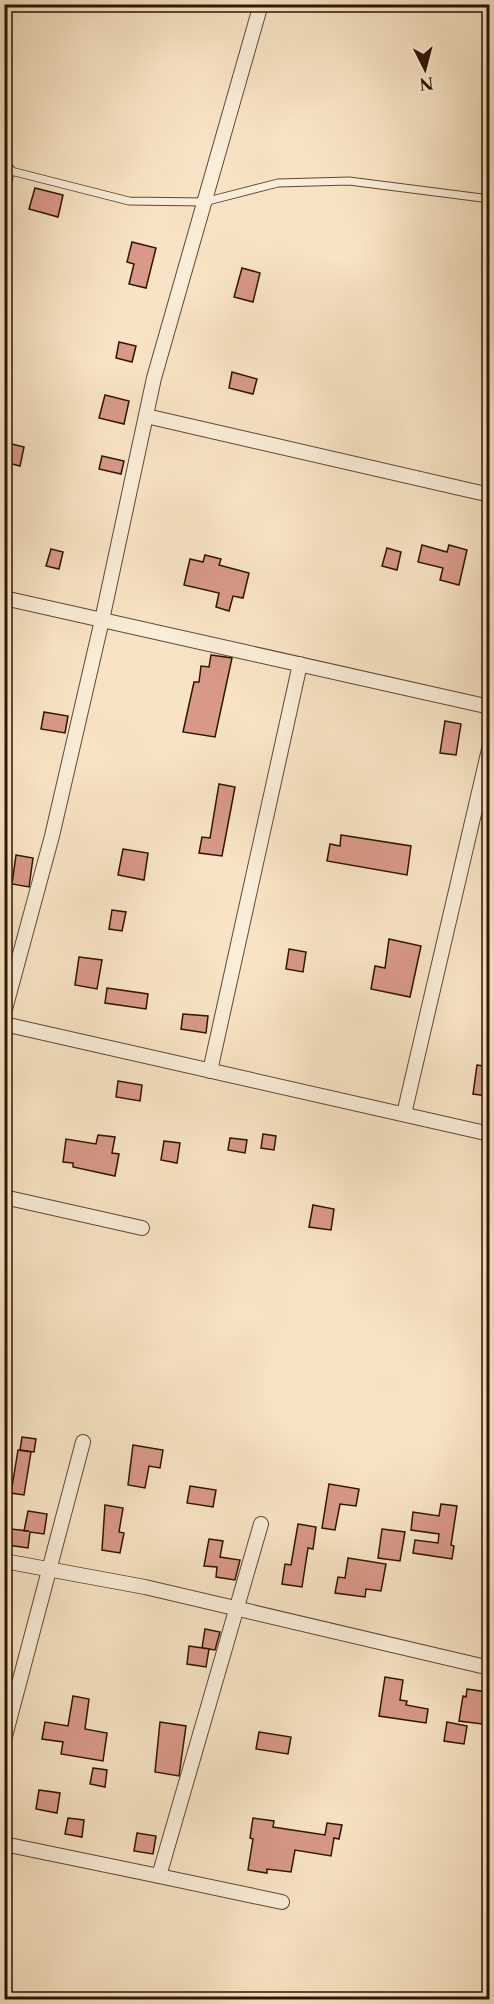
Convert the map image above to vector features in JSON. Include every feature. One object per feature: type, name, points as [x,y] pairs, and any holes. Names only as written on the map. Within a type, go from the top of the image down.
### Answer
[{"type":"street","points":[[4,1013],[52,836],[146,416],[261,4]]},
{"type":"street","points":[[146,416],[489,495]]},
{"type":"street","points":[[4,598],[489,707]]},
{"type":"street","points":[[210,1071],[300,664]]},
{"type":"street","points":[[404,1114],[489,745]]},
{"type":"street","points":[[4,1024],[489,1134]]},
{"type":"street","points":[[4,1197],[142,1228]]},
{"type":"street","points":[[4,1740],[83,1442]]},
{"type":"street","points":[[159,1876],[261,1524]]},
{"type":"street","points":[[4,1561],[145,1587],[489,1668]]},
{"type":"street","points":[[4,1844],[282,1902]]},
{"type":"lane","points":[[6,174],[129,201],[204,202],[279,183],[349,180],[489,199]]},
{"type":"building","points":[[35,188],[63,195],[58,217],[29,209]]},
{"type":"building","points":[[132,242],[156,248],[146,288],[129,284],[134,264],[127,262]]},
{"type":"building","points":[[242,268],[260,273],[253,302],[234,297]]},
{"type":"building","points":[[119,342],[136,346],[132,362],[116,358]]},
{"type":"building","points":[[232,372],[257,379],[253,394],[229,388]]},
{"type":"building","points":[[105,395],[129,401],[124,424],[99,418]]},
{"type":"building","points":[[4,442],[24,447],[20,466],[4,462]]},
{"type":"building","points":[[102,456],[124,461],[121,474],[99,469]]},
{"type":"building","points":[[422,545],[447,552],[449,545],[467,550],[459,585],[440,580],[443,568],[418,562]]},
{"type":"building","points":[[387,548],[401,552],[397,570],[382,566]]},
{"type":"building","points":[[51,549],[63,552],[59,569],[46,566]]},
{"type":"building","points":[[205,555],[221,559],[219,565],[249,573],[243,598],[233,596],[229,611],[216,607],[219,593],[184,585],[190,559],[203,562]]},
{"type":"building","points":[[211,655],[232,658],[215,737],[183,732],[194,682],[199,682],[201,666],[209,667]]},
{"type":"building","points":[[44,712],[68,716],[65,733],[41,729]]},
{"type":"building","points":[[445,721],[461,724],[456,755],[440,753]]},
{"type":"building","points":[[219,784],[235,787],[222,856],[199,853],[202,837],[210,838]]},
{"type":"building","points":[[341,835],[411,846],[407,875],[327,861],[330,844],[340,846]]},
{"type":"building","points":[[123,849],[148,853],[144,880],[118,875]]},
{"type":"building","points":[[16,855],[33,858],[29,887],[12,884]]},
{"type":"building","points":[[112,910],[126,912],[122,931],[109,929]]},
{"type":"building","points":[[389,939],[421,946],[410,997],[371,989],[375,966],[385,968]]},
{"type":"building","points":[[289,949],[306,952],[303,972],[286,969]]},
{"type":"building","points":[[79,957],[102,960],[97,989],[75,985]]},
{"type":"building","points":[[107,988],[148,994],[146,1009],[105,1003]]},
{"type":"building","points":[[183,1014],[208,1016],[206,1033],[181,1029]]},
{"type":"building","points":[[477,1065],[489,1067],[487,1096],[473,1094]]},
{"type":"building","points":[[118,1081],[142,1085],[140,1101],[116,1097]]},
{"type":"building","points":[[263,1134],[276,1136],[274,1150],[261,1148]]},
{"type":"building","points":[[98,1135],[115,1137],[112,1153],[119,1154],[115,1176],[73,1167],[73,1163],[63,1162],[66,1139],[96,1144]]},
{"type":"building","points":[[230,1138],[247,1140],[245,1153],[228,1150]]},
{"type":"building","points":[[164,1141],[180,1143],[177,1163],[161,1160]]},
{"type":"building","points":[[313,1205],[334,1209],[331,1230],[309,1227]]},
{"type":"building","points":[[22,1437],[36,1439],[34,1452],[20,1450]]},
{"type":"building","points":[[133,1445],[163,1450],[160,1468],[149,1466],[145,1488],[128,1485]]},
{"type":"building","points":[[18,1450],[31,1452],[24,1495],[11,1493]]},
{"type":"building","points":[[329,1484],[359,1489],[356,1506],[340,1504],[335,1530],[322,1528]]},
{"type":"building","points":[[190,1486],[216,1490],[213,1507],[187,1503]]},
{"type":"building","points":[[441,1504],[457,1506],[451,1545],[454,1546],[452,1559],[413,1553],[415,1540],[438,1543],[439,1534],[411,1530],[413,1512],[439,1516]]},
{"type":"building","points":[[105,1505],[123,1508],[119,1532],[124,1533],[120,1553],[102,1550]]},
{"type":"building","points":[[28,1511],[47,1514],[44,1534],[30,1532],[28,1548],[8,1545],[11,1529],[24,1530]]},
{"type":"building","points":[[298,1524],[316,1527],[313,1549],[308,1548],[302,1587],[282,1584],[285,1564],[291,1565]]},
{"type":"building","points":[[382,1529],[405,1532],[400,1561],[378,1558]]},
{"type":"building","points":[[209,1539],[223,1541],[220,1557],[240,1560],[235,1580],[216,1577],[217,1567],[204,1566]]},
{"type":"building","points":[[348,1558],[386,1564],[381,1591],[366,1589],[365,1597],[335,1593],[338,1577],[345,1578]]},
{"type":"building","points":[[205,1629],[220,1632],[215,1650],[202,1648]]},
{"type":"building","points":[[189,1646],[209,1649],[206,1667],[187,1664]]},
{"type":"building","points":[[385,1677],[403,1680],[400,1700],[407,1701],[406,1705],[428,1709],[426,1723],[379,1716]]},
{"type":"building","points":[[467,1689],[487,1692],[482,1724],[459,1721],[463,1696],[466,1697]]},
{"type":"building","points":[[73,1696],[89,1699],[85,1729],[107,1733],[103,1761],[61,1754],[63,1742],[42,1739],[45,1722],[68,1726]]},
{"type":"building","points":[[160,1722],[186,1726],[179,1776],[155,1772]]},
{"type":"building","points":[[447,1722],[467,1726],[464,1744],[444,1741]]},
{"type":"building","points":[[259,1732],[291,1737],[288,1754],[256,1749]]},
{"type":"building","points":[[93,1768],[107,1770],[105,1787],[90,1784]]},
{"type":"building","points":[[39,1790],[60,1793],[57,1813],[36,1809]]},
{"type":"building","points":[[68,1818],[84,1820],[82,1837],[65,1834]]},
{"type":"building","points":[[253,1818],[274,1821],[273,1827],[325,1835],[327,1823],[342,1825],[339,1839],[334,1838],[331,1856],[295,1850],[291,1872],[267,1869],[267,1873],[248,1870],[253,1839],[250,1838]]},
{"type":"building","points":[[137,1833],[156,1836],[153,1854],[134,1851]]}]
